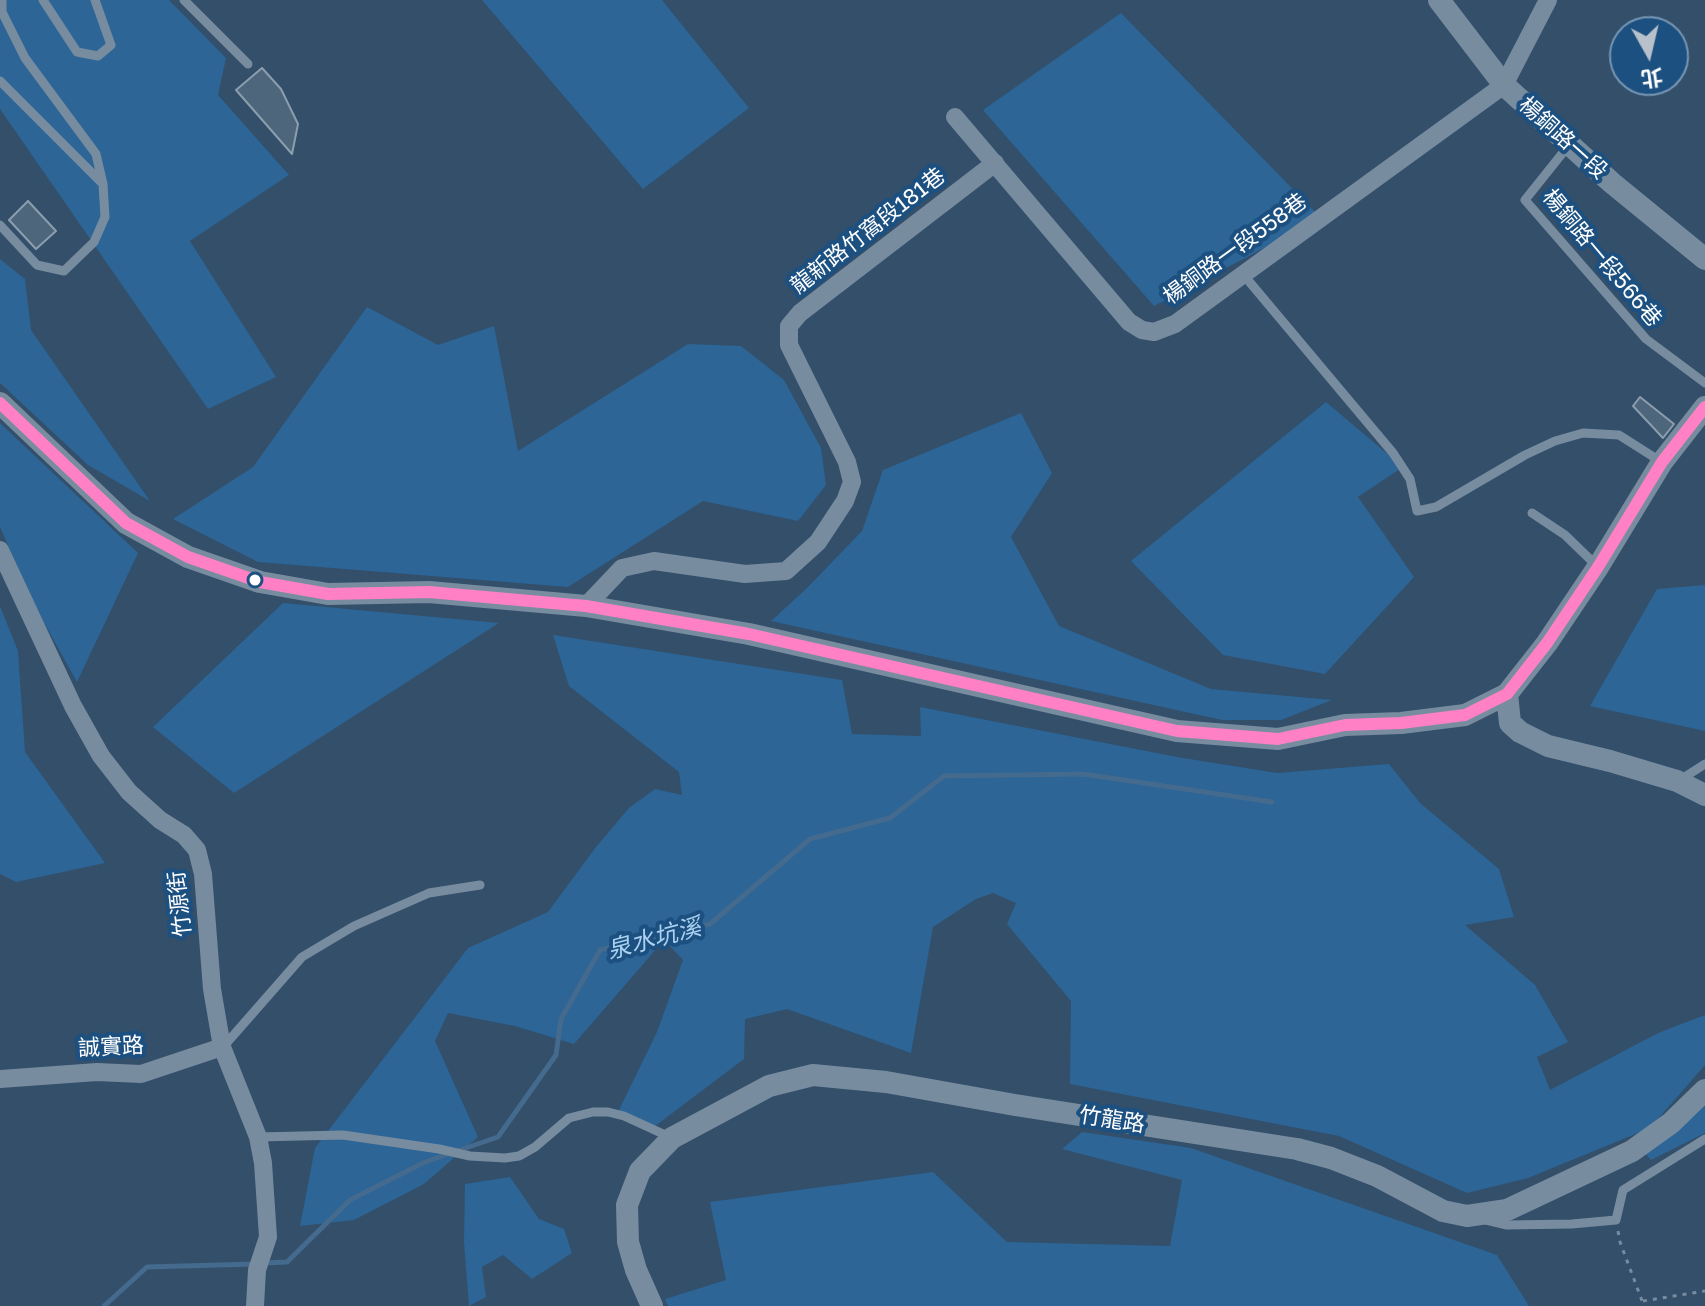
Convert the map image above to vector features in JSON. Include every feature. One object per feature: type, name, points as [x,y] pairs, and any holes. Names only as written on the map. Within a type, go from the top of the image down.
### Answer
[{"type":"street","name":"楊銅路一段","points":[[1439,0],[1504,85],[1705,259]]},
{"type":"street","name":"楊銅路一段558巷","points":[[955,117],[1129,322],[1142,330],[1154,332],[1175,324],[1504,85],[1548,0]]},
{"type":"street","name":"龍新路竹窩段181巷","points":[[586,606],[622,568],[654,561],[745,574],[786,571],[818,542],[845,501],[852,482],[847,462],[789,345],[789,326],[800,313],[995,163]]},
{"type":"street","points":[[0,403],[126,523],[188,557],[260,582],[328,594],[429,592],[586,606],[749,634],[1177,731],[1278,739],[1345,725],[1401,723],[1465,715],[1507,694],[1547,643],[1598,567],[1662,462],[1705,407]]},
{"type":"street","name":"竹源街","points":[[0,550],[73,706],[101,756],[129,792],[160,820],[184,835],[197,850],[203,874],[212,989],[222,1047],[258,1137],[263,1163],[268,1237],[260,1262],[255,1306]]},
{"type":"street","points":[[1507,694],[1510,723],[1520,732],[1548,746],[1677,781],[1705,795]]},
{"type":"street","name":"誠實路","points":[[0,1079],[97,1072],[141,1074],[222,1047]]},
{"type":"street","name":"竹龍路","points":[[652,1306],[628,1242],[627,1205],[640,1171],[672,1138],[769,1086],[813,1075],[886,1082],[1297,1149],[1377,1176],[1443,1211],[1467,1216],[1507,1210],[1632,1151],[1671,1123],[1705,1090]]},
{"type":"lane","points":[[0,225],[37,265],[64,271],[94,242],[105,217],[103,184],[96,154],[25,58],[2,12],[2,0]]},
{"type":"lane","points":[[43,0],[77,52],[98,56],[111,45],[95,0]]},
{"type":"lane","points":[[184,0],[248,64]]},
{"type":"lane","points":[[0,81],[103,184]]},
{"type":"lane","name":"楊銅路一段566巷","points":[[1569,144],[1525,200],[1646,339],[1705,383]]},
{"type":"lane","points":[[1242,273],[1393,453],[1410,479],[1417,511],[1436,507],[1525,455],[1555,441],[1583,433],[1619,435],[1662,462]]},
{"type":"lane","points":[[1532,513],[1565,535],[1598,567]]},
{"type":"lane","points":[[1677,781],[1705,764]]},
{"type":"lane","points":[[222,1047],[302,957],[354,926],[429,893],[480,885]]},
{"type":"lane","points":[[258,1137],[343,1135],[470,1156],[505,1158],[519,1156],[535,1147],[569,1118],[593,1112],[624,1116],[672,1138]]},
{"type":"lane","points":[[1467,1216],[1507,1225],[1616,1220],[1623,1190],[1705,1139]]},
{"type":"path","points":[[1616,1220],[1620,1242],[1644,1304],[1705,1291]]},
{"type":"shaded area","points":[[0,0],[169,0],[226,58],[218,95],[289,175],[190,241],[276,377],[208,409],[0,109]]},
{"type":"shaded area","points":[[482,0],[662,0],[749,108],[643,189]]},
{"type":"shaded area","points":[[1121,13],[1321,218],[1154,306],[983,110]]},
{"type":"shaded area","points":[[0,259],[25,279],[31,330],[150,501],[88,465],[0,383]]},
{"type":"shaded area","points":[[367,307],[438,345],[494,326],[518,451],[688,344],[741,346],[784,380],[821,448],[826,485],[798,521],[703,501],[568,587],[258,562],[173,519],[253,467]]},
{"type":"shaded area","points":[[1326,402],[1403,467],[1358,497],[1414,577],[1325,674],[1223,655],[1131,561]]},
{"type":"shaded area","points":[[1021,413],[1052,473],[1011,537],[1059,626],[1211,689],[1332,700],[1281,720],[1222,720],[771,621],[862,531],[883,470]]},
{"type":"shaded area","points":[[0,423],[138,553],[77,682],[33,603],[0,527]]},
{"type":"shaded area","points":[[1705,585],[1705,731],[1590,706],[1657,589]]},
{"type":"shaded area","points":[[283,603],[499,623],[234,793],[153,727]]},
{"type":"shaded area","points":[[0,606],[18,651],[25,752],[105,863],[16,882],[0,874]]},
{"type":"shaded area","points":[[553,635],[842,680],[852,734],[921,736],[920,707],[1177,757],[1277,773],[1389,764],[1420,803],[1499,869],[1514,917],[1465,925],[1535,985],[1568,1042],[1537,1057],[1550,1090],[1658,1033],[1705,1015],[1705,1065],[1650,1128],[1528,1178],[1467,1193],[1339,1136],[1070,1084],[1071,1001],[1007,924],[1016,903],[993,893],[976,899],[933,927],[911,1053],[787,1009],[745,1019],[744,1059],[650,1130],[616,1116],[657,1032],[683,960],[664,940],[574,1044],[515,1026],[448,1013],[435,1041],[478,1137],[424,1184],[354,1220],[300,1226],[315,1148],[468,948],[548,912],[629,808],[655,789],[682,795],[679,772],[569,686]]},
{"type":"shaded area","points":[[1705,1096],[1705,1133],[1651,1160],[1643,1151]]},
{"type":"shaded area","points":[[1082,1132],[1191,1148],[1497,1255],[1529,1306],[668,1306],[665,1299],[726,1280],[710,1202],[933,1172],[1007,1242],[1170,1246],[1182,1180],[1062,1149]]},
{"type":"shaded area","points":[[510,1177],[539,1219],[564,1229],[572,1253],[532,1279],[503,1255],[482,1267],[486,1297],[469,1306],[464,1242],[465,1184]]},
{"type":"building","points":[[262,68],[281,89],[298,124],[292,154],[236,90]]},
{"type":"building","points":[[28,201],[56,231],[36,249],[9,220]]},
{"type":"building","points":[[1640,397],[1674,424],[1663,438],[1633,406]]},
{"type":"waterway","name":"泉水坑溪","points":[[264,1263],[287,1262],[350,1200],[425,1162],[498,1137],[556,1055],[561,1019],[600,950],[710,924],[810,839],[890,818],[944,776],[1083,774],[1272,802]]},
{"type":"waterway","name":"泉水坑溪","points":[[104,1306],[147,1267],[254,1264]]},
{"type":"transit line","points":[[0,403],[126,523],[188,557],[260,582],[328,594],[429,592],[586,606],[749,634],[1177,731],[1278,739],[1345,725],[1401,723],[1465,715],[1507,694],[1547,643],[1598,567],[1662,462],[1705,407]]}]
